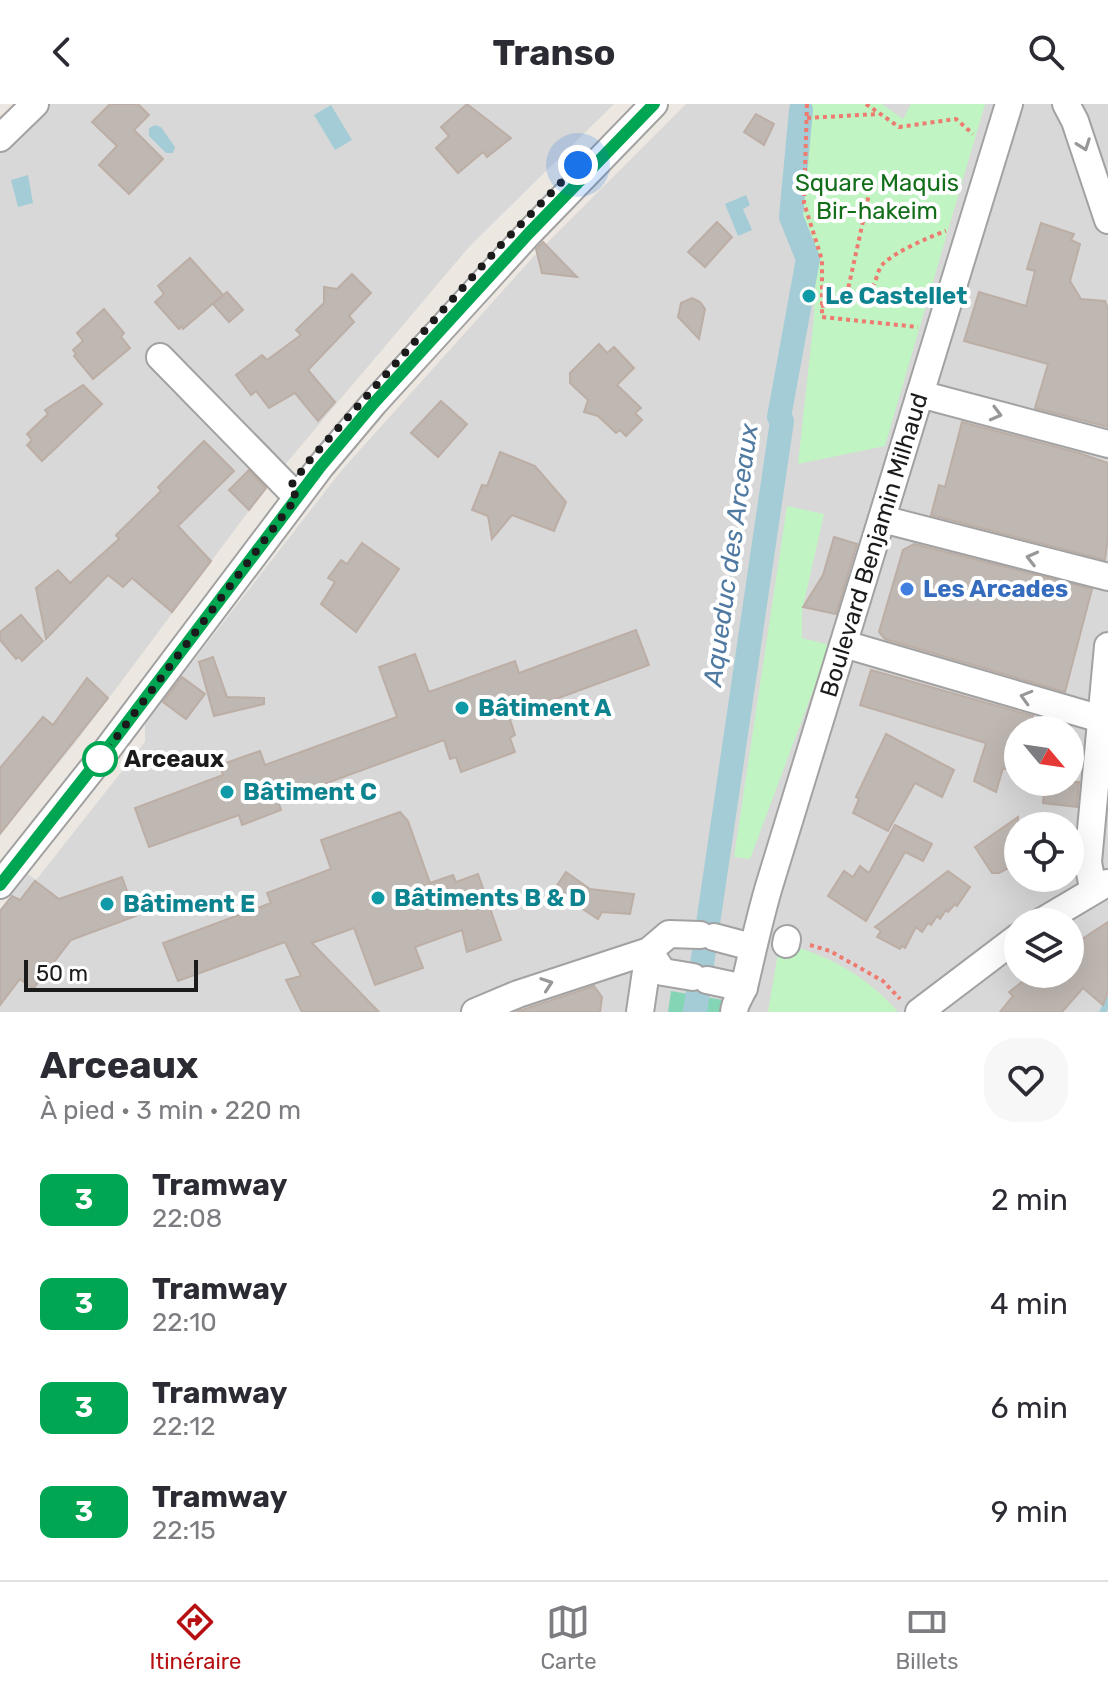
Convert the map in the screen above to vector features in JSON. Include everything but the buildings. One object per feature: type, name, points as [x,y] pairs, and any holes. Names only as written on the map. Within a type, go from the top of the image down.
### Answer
[{"type":"street","points":[[0,138],[35,104]]},
{"type":"street","points":[[0,885],[117,736],[293,492],[310,460],[499,247],[637,104]]},
{"type":"street","points":[[0,862],[120,714],[209,591],[293,492],[529,233],[654,104]]},
{"type":"street","name":"Boulevard Benjamin Milhaud","points":[[742,1004],[752,947],[1009,104]]},
{"type":"street","points":[[1066,104],[1080,134],[1108,220]]},
{"type":"street","points":[[160,357],[293,492]]},
{"type":"street","points":[[920,394],[1108,444]]},
{"type":"street","points":[[882,519],[1108,577]]},
{"type":"street","points":[[844,644],[1101,719]]},
{"type":"street","points":[[1064,908],[1101,886],[1088,862],[1108,646]]},
{"type":"street","points":[[476,1012],[617,959],[649,951],[669,934],[707,936],[752,947]]},
{"type":"street","points":[[913,1009],[1004,947]]},
{"type":"street","points":[[649,951],[663,972],[700,978],[742,1004]]},
{"type":"street","points":[[640,1012],[649,951]]},
{"type":"path","points":[[807,104],[804,203],[822,260],[822,317],[925,327]]},
{"type":"path","points":[[866,104],[899,127],[956,119],[981,140]]},
{"type":"path","points":[[807,118],[880,114]]},
{"type":"path","points":[[845,303],[869,194]]},
{"type":"path","points":[[821,306],[845,303],[871,290],[882,264],[943,232]]},
{"type":"path","points":[[786,942],[830,951],[883,981],[913,1009]]},
{"type":"path","points":[[888,1001],[894,994]]},
{"type":"shaded area","points":[[21,104],[614,104],[469,247],[272,480],[76,742],[0,834],[0,126]]},
{"type":"shaded area","points":[[686,104],[1108,104],[1108,1012],[0,1012],[0,909],[28,874],[36,880],[145,742],[145,723],[341,471],[534,256]]},
{"type":"green space","name":"Square Maquis Bir-hakeim","points":[[804,104],[882,104],[903,119],[911,104],[985,104],[885,446],[798,464],[814,317],[815,246],[798,212]]},
{"type":"green space","points":[[787,506],[824,514],[802,611],[802,638],[830,645],[750,859],[734,857]]},
{"type":"green space","points":[[790,945],[821,956],[862,979],[898,1012],[768,1012],[779,947]]},
{"type":"green space","points":[[671,991],[723,1000],[722,1012],[668,1012]]},
{"type":"water","points":[[331,105],[352,140],[335,150],[314,115]]},
{"type":"water","points":[[155,125],[161,127],[175,147],[173,153],[166,153],[149,136],[149,128]]},
{"type":"water","points":[[28,175],[33,203],[18,207],[11,180]]},
{"type":"water","points":[[746,195],[750,205],[743,209],[752,230],[738,236],[725,204]]},
{"type":"pier","name":"Aqueduc des Arceaux","points":[[804,107],[794,216],[811,259],[807,283],[815,285],[811,307],[803,306],[782,417],[789,419],[703,1012],[688,1012],[772,438],[797,305],[790,304],[795,282],[801,282],[805,260],[788,218],[798,112]]},
{"type":"waterway","name":"Aqueduc des Arceaux","points":[[695,1012],[782,421],[779,417],[808,259],[791,217],[801,110]]},
{"type":"waterway","points":[[1103,1012],[1108,1000]]},
{"type":"tram line","name":"3","points":[[0,885],[321,466],[374,403],[529,233],[654,104]]},
{"type":"place","name":"Le Castellet","points":[[809,296]]},
{"type":"place","name":"Les Arcades","points":[[907,589]]},
{"type":"place","name":"Bâtiment A","points":[[462,708]]},
{"type":"place","name":"Arceaux","points":[[100,759]]},
{"type":"place","name":"Bâtiment C","points":[[227,792]]},
{"type":"place","name":"Bâtiments B & D","points":[[378,898]]},
{"type":"place","name":"Bâtiment E","points":[[107,904]]},
{"type":"route","points":[[100,759],[297,497],[289,488],[310,460],[499,247],[578,165]]}]
